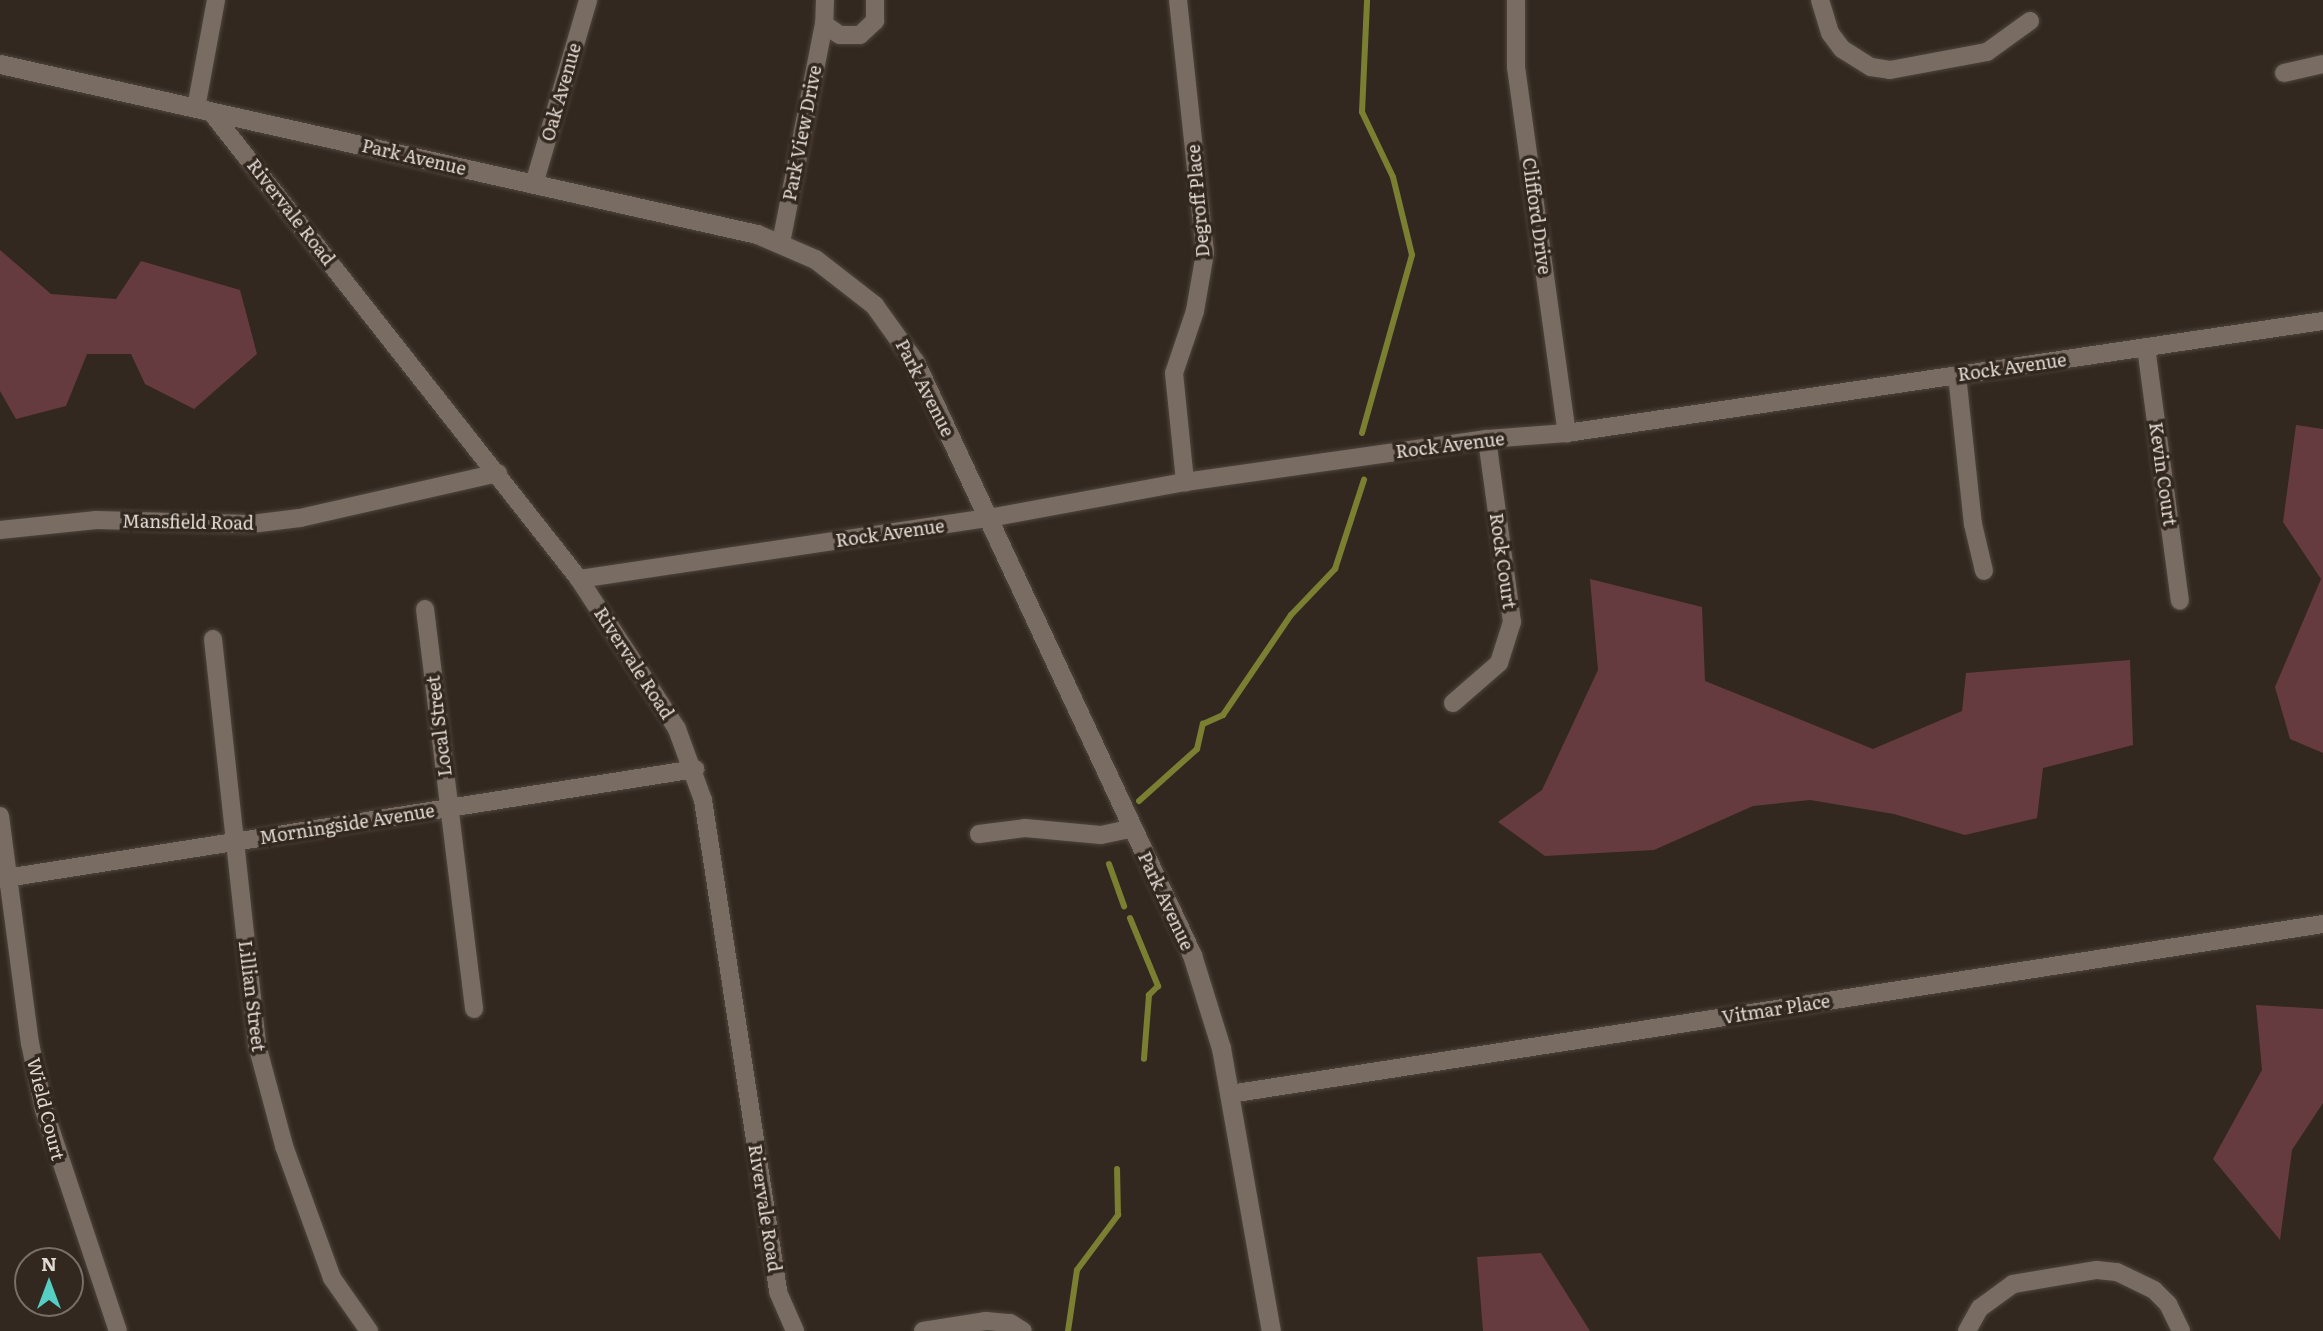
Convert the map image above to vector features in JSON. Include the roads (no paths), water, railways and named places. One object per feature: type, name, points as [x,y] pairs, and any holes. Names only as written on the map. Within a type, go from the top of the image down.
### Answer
[{"type":"street","points":[[203,110],[216,0]]},
{"type":"street","name":"Oak Avenue","points":[[534,184],[588,0]]},
{"type":"street","name":"Park View Drive","points":[[781,243],[824,24],[825,0]]},
{"type":"street","points":[[824,24],[840,35],[860,35],[875,20],[875,0]]},
{"type":"street","name":"Degroff Place","points":[[1178,0],[1205,253],[1195,311],[1174,373],[1185,482]]},
{"type":"street","name":"Clifford Drive","points":[[1516,0],[1515,57],[1567,433]]},
{"type":"street","points":[[1820,0],[1830,33],[1842,49],[1864,63],[1890,71],[1987,51],[2030,21]]},
{"type":"street","name":"Park Avenue","points":[[0,64],[534,184],[781,243],[846,280],[895,330],[915,362],[1192,955],[1210,1006],[1230,1094],[1271,1331]]},
{"type":"street","points":[[2284,73],[2323,64]]},
{"type":"street","name":"Rivervale Road","points":[[203,110],[498,474],[579,579],[677,729],[695,769],[778,1292],[795,1331]]},
{"type":"street","name":"Rock Avenue","points":[[579,579],[989,518],[1185,482],[1487,439],[1567,433],[2323,321]]},
{"type":"street","name":"Kevin Court","points":[[2146,347],[2180,601]]},
{"type":"street","points":[[1957,375],[1973,524],[1983,571]]},
{"type":"street","name":"Rock Court","points":[[1453,703],[1499,663],[1512,622],[1487,439]]},
{"type":"street","name":"Mansfield Road","points":[[0,530],[96,520],[251,524],[299,518],[498,474]]},
{"type":"street","name":"Local Street","points":[[425,609],[474,1009]]},
{"type":"street","name":"Lillian Street","points":[[213,639],[237,842],[249,992],[272,1109],[332,1278],[369,1331]]},
{"type":"street","name":"Morningside Avenue","points":[[4,879],[695,769]]},
{"type":"street","name":"Wield Court","points":[[0,816],[4,879],[44,1110],[118,1331]]},
{"type":"street","points":[[979,834],[1025,828],[1101,835],[1133,828]]},
{"type":"street","name":"Vitmar Place","points":[[1230,1094],[2323,923]]},
{"type":"street","points":[[1967,1331],[1980,1308],[2013,1284],[2097,1270],[2127,1275],[2154,1290],[2168,1304],[2181,1331]]},
{"type":"street","points":[[923,1331],[986,1321],[1010,1323],[1023,1331]]},
{"type":"waterway","points":[[1362,433],[1412,255],[1393,177],[1362,112],[1367,0]]},
{"type":"waterway","points":[[1139,801],[1197,749],[1203,724],[1223,715],[1291,615],[1335,569],[1364,480]]},
{"type":"waterway","points":[[1109,864],[1124,906]]},
{"type":"waterway","points":[[1130,918],[1158,986],[1149,995],[1144,1059]]},
{"type":"waterway","points":[[1068,1331],[1077,1270],[1118,1215],[1117,1169]]}]
